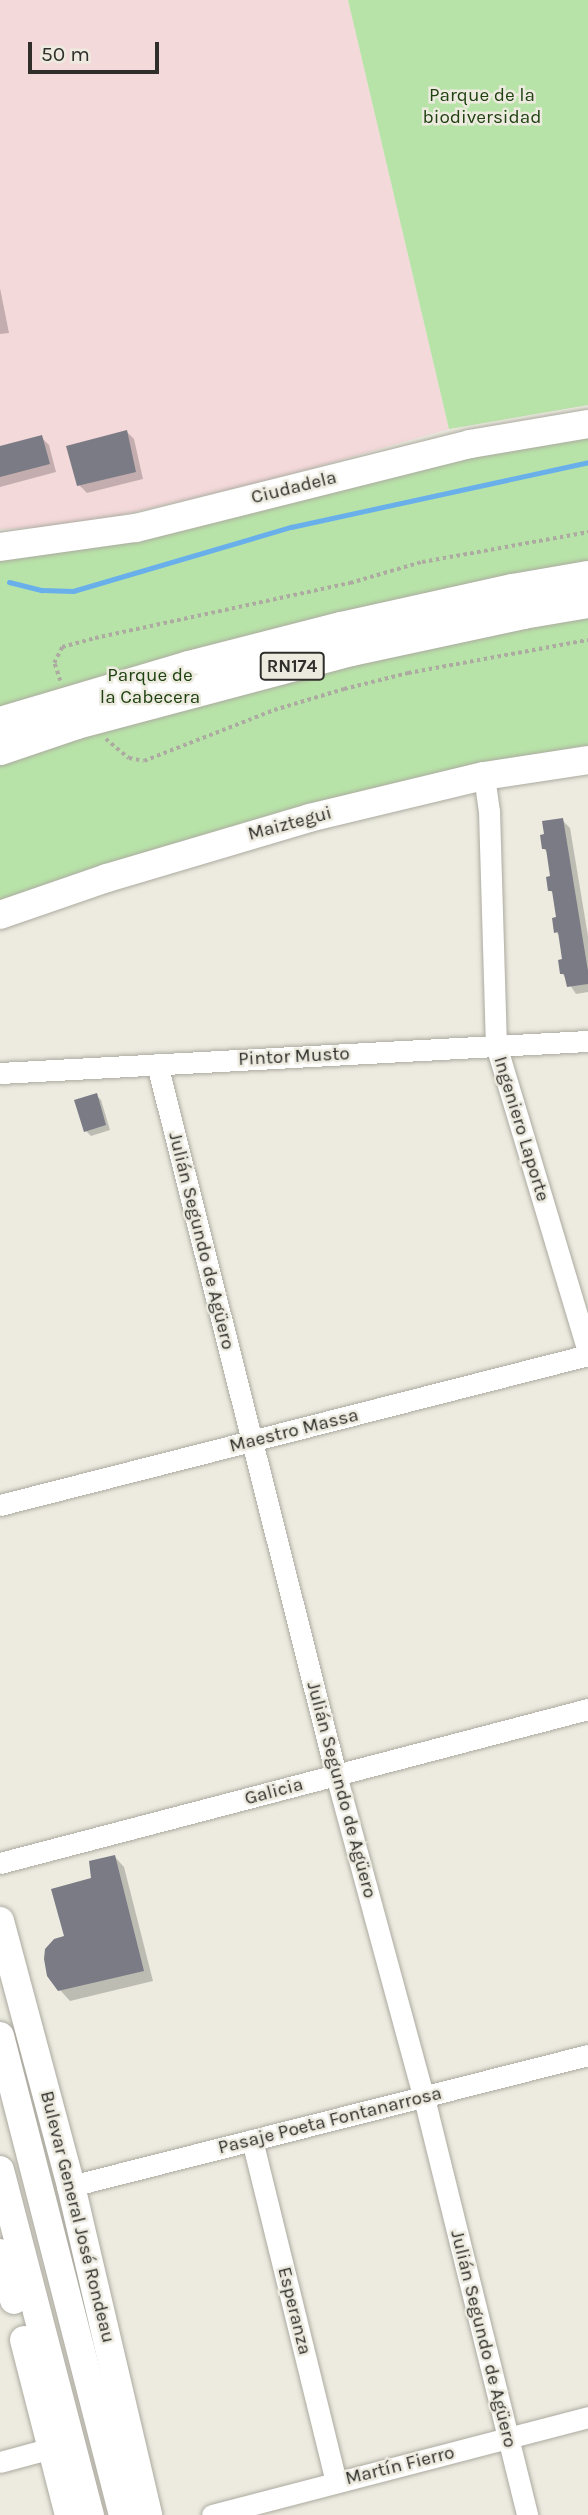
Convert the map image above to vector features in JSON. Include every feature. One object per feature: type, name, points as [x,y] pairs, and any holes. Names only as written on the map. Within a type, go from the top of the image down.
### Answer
[{"type":"highway","name":"RN174","points":[[0,723],[188,667],[341,628],[513,590],[588,577]]},
{"type":"highway","name":"RN174","points":[[0,748],[76,723],[351,650],[523,612],[588,602]]},
{"type":"main road","name":"Ciudadela","points":[[0,547],[136,528],[470,444],[588,424]]},
{"type":"main road","name":"Maiztegui","points":[[0,915],[208,846],[484,776],[588,760]]},
{"type":"main road","name":"Bulevar General José Rondeau","points":[[0,1921],[71,2186],[148,2515]]},
{"type":"main road","name":"Bulevar General José Rondeau","points":[[0,2036],[123,2515]]},
{"type":"main road","points":[[0,2169],[90,2515]]},
{"type":"main road","points":[[0,2186],[3,2262],[69,2515]]},
{"type":"street","name":"Ingeniero Laporte","points":[[484,776],[489,811],[496,1045],[588,1353]]},
{"type":"street","name":"Pintor Musto","points":[[0,1073],[588,1041]]},
{"type":"street","name":"Julián Segundo de Agüero","points":[[157,1065],[335,1775],[424,2098],[527,2515]]},
{"type":"street","name":"Maestro Massa","points":[[0,1505],[588,1353]]},
{"type":"street","name":"Galicia","points":[[0,1863],[588,1709]]},
{"type":"street","name":"Pasaje Poeta Fontanarrosa","points":[[71,2186],[588,2055]]},
{"type":"street","name":"Esperanza","points":[[252,2140],[335,2482]]},
{"type":"street","name":"Martín Fierro","points":[[212,2515],[588,2417]]},
{"type":"street","points":[[0,2462],[52,2448]]},
{"type":"shaded area","points":[[0,0],[348,0],[449,429],[285,476],[76,526],[0,529]]},
{"type":"green space","name":"Parque de la biodiversidad","points":[[348,0],[588,0],[588,405],[449,429]]},
{"type":"green space","name":"Parque de la Cabecera","points":[[588,424],[588,760],[484,776],[0,915],[0,547]]},
{"type":"building","points":[[127,430],[136,472],[77,486],[66,446]]},
{"type":"building","points":[[42,435],[50,464],[0,477],[0,446]]},
{"type":"building","points":[[563,818],[588,971],[588,984],[567,987],[564,974],[560,974],[558,960],[562,959],[558,932],[554,933],[552,918],[556,917],[552,891],[548,891],[546,877],[550,876],[546,849],[542,849],[540,835],[544,834],[542,821]]},
{"type":"building","points":[[97,1093],[106,1125],[84,1132],[74,1100]]},
{"type":"building","points":[[115,1855],[144,1971],[58,1991],[47,1976],[44,1959],[45,1949],[54,1939],[64,1936],[51,1889],[91,1878],[89,1861]]},
{"type":"waterway","points":[[9,582],[42,590],[73,591],[291,527],[588,462]]}]
